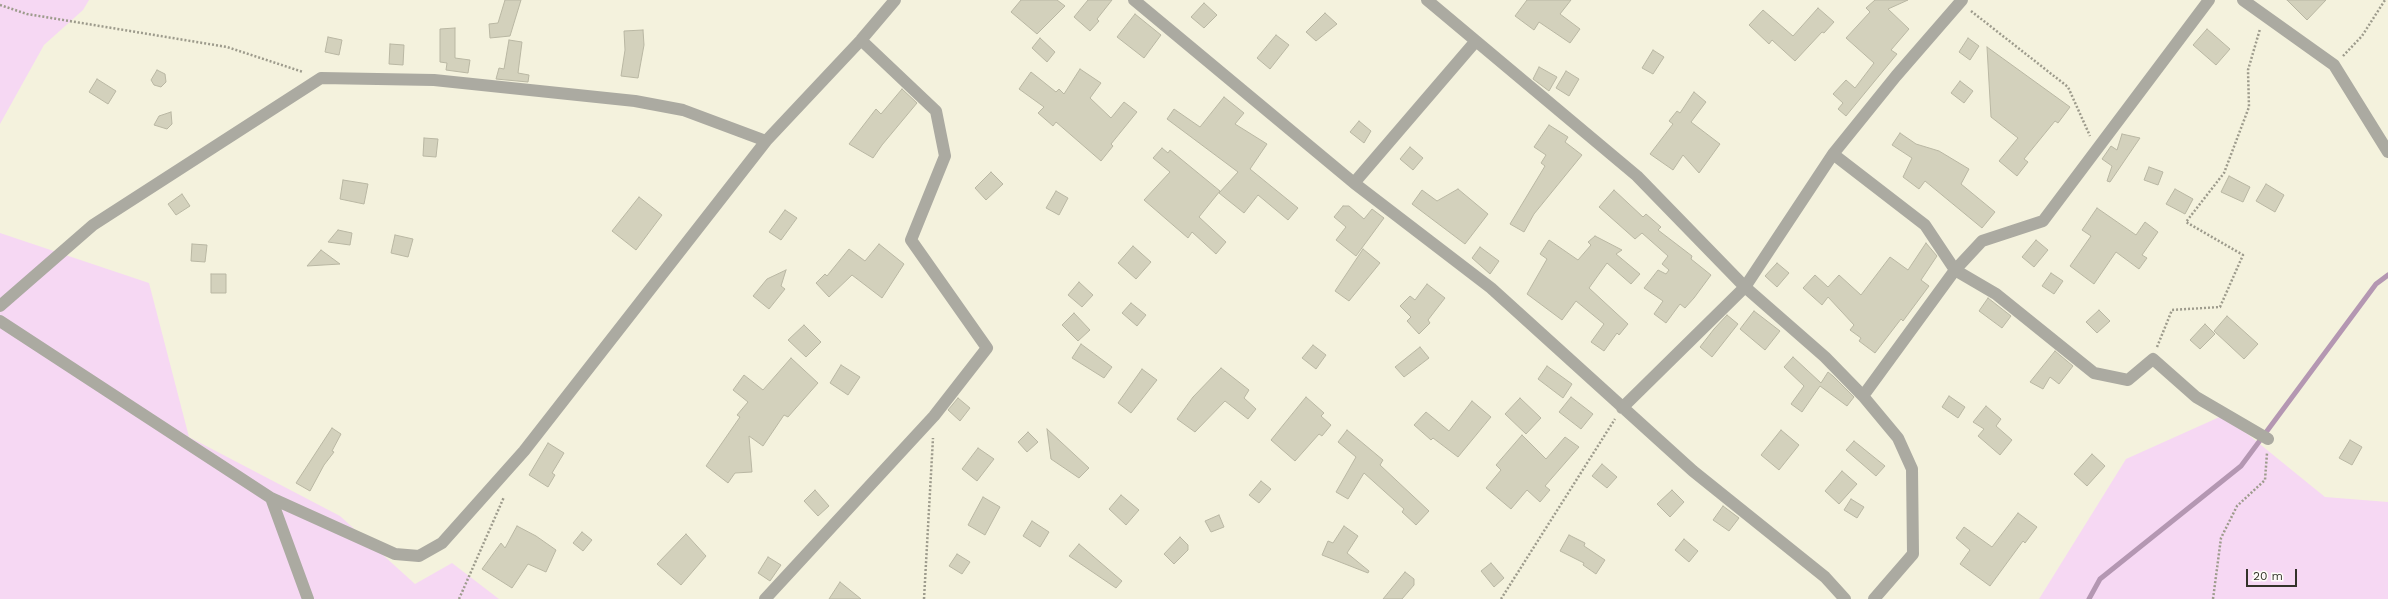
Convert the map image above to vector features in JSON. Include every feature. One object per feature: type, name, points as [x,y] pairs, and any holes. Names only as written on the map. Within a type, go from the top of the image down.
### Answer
[{"type":"street","points":[[1134,0],[1354,183],[1491,288],[1693,471],[1825,577],[1845,599]]},
{"type":"street","points":[[1427,0],[1475,42],[1637,176],[1745,287],[1826,358],[1863,396],[1898,438],[1912,469],[1913,554],[1874,599]]},
{"type":"street","points":[[1863,396],[1955,270],[1982,241],[2043,221],[2209,0]]},
{"type":"street","points":[[2243,0],[2334,65],[2388,152]]},
{"type":"street","points":[[1622,408],[1745,287],[1833,154],[1960,1]]},
{"type":"street","points":[[0,321],[271,498],[395,554],[419,556],[442,543],[524,451],[766,141],[861,40],[887,3]]},
{"type":"street","points":[[765,599],[934,416],[987,348],[911,240],[945,156],[936,112],[861,40]]},
{"type":"street","points":[[1354,183],[1475,42]]},
{"type":"street","points":[[0,306],[93,225],[321,78],[434,80],[635,101],[683,110],[766,141]]},
{"type":"street","points":[[1833,154],[1925,225],[1955,270],[1996,294],[2094,373],[2128,380],[2153,358],[2196,397],[2268,439]]},
{"type":"street","points":[[271,498],[308,599]]},
{"type":"path","points":[[2334,65],[2362,36],[2385,0]]},
{"type":"path","points":[[1960,1],[2068,87],[2096,149]]},
{"type":"path","points":[[0,5],[27,14],[227,47],[321,78]]},
{"type":"path","points":[[2153,358],[2172,310],[2220,307],[2243,255],[2186,222],[2224,173],[2249,107],[2248,70],[2264,15]]},
{"type":"path","points":[[1501,599],[1622,408]]},
{"type":"path","points":[[924,599],[934,416]]},
{"type":"path","points":[[2213,599],[2221,538],[2237,506],[2265,480],[2268,439]]},
{"type":"path","points":[[459,599],[505,493]]},
{"type":"shaded area","points":[[0,0],[89,0],[83,10],[44,45],[0,124]]},
{"type":"shaded area","points":[[0,233],[149,283],[189,437],[340,516],[415,584],[452,563],[499,599],[0,599]]},
{"type":"shaded area","points":[[2224,415],[2325,497],[2388,502],[2388,599],[2039,599],[2126,459]]},
{"type":"building","points":[[505,0],[521,0],[510,36],[490,38],[489,24],[498,23]]},
{"type":"building","points":[[1021,0],[1057,0],[1065,6],[1037,34],[1011,12]]},
{"type":"building","points":[[1088,0],[1112,0],[1097,19],[1099,21],[1090,31],[1074,17]]},
{"type":"building","points":[[1527,0],[1571,0],[1560,14],[1580,29],[1570,43],[1539,22],[1534,30],[1515,16]]},
{"type":"building","points":[[1875,0],[1908,0],[1888,9],[1909,29],[1891,50],[1897,54],[1846,116],[1838,109],[1843,103],[1833,94],[1846,80],[1855,88],[1874,63],[1846,38],[1870,12],[1866,8]]},
{"type":"building","points":[[2287,0],[2326,0],[2307,20]]},
{"type":"building","points":[[1204,3],[1217,15],[1204,28],[1191,17]]},
{"type":"building","points":[[1818,8],[1834,22],[1824,33],[1822,32],[1795,61],[1772,40],[1769,44],[1749,25],[1763,10],[1793,36]]},
{"type":"building","points":[[1325,13],[1337,24],[1316,41],[1306,32]]},
{"type":"building","points":[[1135,14],[1161,35],[1144,58],[1117,37]]},
{"type":"building","points":[[455,28],[455,58],[470,60],[468,73],[446,70],[447,63],[440,62],[440,29]]},
{"type":"building","points":[[2207,29],[2230,49],[2216,65],[2193,45]]},
{"type":"building","points":[[643,30],[644,45],[638,78],[621,76],[625,50],[624,31]]},
{"type":"building","points":[[1276,35],[1289,45],[1270,69],[1257,58]]},
{"type":"building","points":[[328,37],[342,40],[339,55],[325,52]]},
{"type":"building","points":[[1040,38],[1055,52],[1047,62],[1032,48]]},
{"type":"building","points":[[1968,38],[1979,46],[1970,60],[1959,52]]},
{"type":"building","points":[[509,40],[522,42],[518,73],[529,75],[528,82],[496,79],[499,68],[504,69]]},
{"type":"building","points":[[390,44],[404,45],[403,65],[389,64]]},
{"type":"building","points":[[1987,47],[2070,107],[2058,123],[2055,121],[2024,159],[2028,162],[2017,176],[1999,161],[2018,138],[1991,117]]},
{"type":"building","points":[[1653,50],[1664,57],[1653,74],[1642,68]]},
{"type":"building","points":[[1539,67],[1557,77],[1549,91],[1533,79]]},
{"type":"building","points":[[1080,69],[1101,83],[1090,98],[1111,118],[1124,102],[1137,112],[1111,144],[1113,146],[1101,161],[1056,122],[1053,126],[1038,113],[1044,107],[1019,89],[1031,72],[1056,92],[1059,89],[1064,94]]},
{"type":"building","points":[[157,70],[165,74],[166,82],[161,87],[154,85],[151,80]]},
{"type":"building","points":[[1566,71],[1579,79],[1569,96],[1556,88]]},
{"type":"building","points":[[97,79],[116,91],[108,104],[89,92]]},
{"type":"building","points":[[1960,81],[1973,91],[1964,103],[1951,93]]},
{"type":"building","points":[[902,89],[917,103],[873,158],[849,144],[876,109],[881,114]]},
{"type":"building","points":[[1694,92],[1706,102],[1691,122],[1720,144],[1699,173],[1683,155],[1673,170],[1650,154],[1673,124],[1669,121],[1677,111],[1680,113]]},
{"type":"building","points":[[1224,97],[1244,113],[1235,124],[1267,144],[1250,169],[1298,208],[1288,220],[1258,195],[1244,213],[1219,193],[1238,172],[1167,119],[1174,109],[1200,127]]},
{"type":"building","points":[[171,112],[172,124],[167,129],[154,125],[159,116]]},
{"type":"building","points":[[1359,121],[1371,131],[1364,143],[1350,132]]},
{"type":"building","points":[[1549,125],[1568,137],[1565,142],[1582,155],[1534,214],[1524,232],[1510,224],[1545,166],[1541,163],[1546,155],[1534,147]]},
{"type":"building","points":[[1900,133],[1916,144],[1939,151],[1969,169],[1961,184],[1995,212],[1982,228],[1925,181],[1919,189],[1903,177],[1912,158],[1892,145]]},
{"type":"building","points":[[2122,134],[2140,138],[2110,182],[2107,181],[2112,166],[2102,159],[2111,146],[2117,150]]},
{"type":"building","points":[[424,138],[438,139],[436,157],[423,156]]},
{"type":"building","points":[[1410,147],[1423,158],[1413,170],[1400,159]]},
{"type":"building","points":[[1162,148],[1168,153],[1170,150],[1220,191],[1199,217],[1226,242],[1216,254],[1192,232],[1188,238],[1144,200],[1170,172],[1153,158]]},
{"type":"building","points":[[2149,167],[2163,172],[2158,185],[2144,180]]},
{"type":"building","points":[[991,172],[1003,184],[986,200],[975,188]]},
{"type":"building","points":[[2229,176],[2250,187],[2243,202],[2221,192]]},
{"type":"building","points":[[343,180],[368,184],[364,204],[340,199]]},
{"type":"building","points":[[2266,184],[2284,195],[2275,212],[2256,201]]},
{"type":"building","points":[[1458,189],[1488,214],[1465,244],[1412,204],[1422,190],[1437,201]]},
{"type":"building","points":[[2175,189],[2193,199],[2185,214],[2166,204]]},
{"type":"building","points":[[1614,190],[1643,217],[1646,214],[1661,227],[1658,230],[1692,256],[1691,259],[1711,275],[1685,308],[1680,304],[1666,323],[1654,314],[1663,301],[1644,288],[1658,270],[1666,274],[1669,270],[1662,264],[1668,256],[1642,233],[1635,239],[1599,207]]},
{"type":"building","points":[[1056,191],[1068,198],[1059,215],[1046,208]]},
{"type":"building","points":[[182,194],[190,206],[176,215],[168,204]]},
{"type":"building","points":[[639,197],[662,215],[636,250],[612,231]]},
{"type":"building","points":[[1343,206],[1349,206],[1364,219],[1372,209],[1384,218],[1356,256],[1336,240],[1346,227],[1334,217]]},
{"type":"building","points":[[2097,208],[2136,235],[2145,222],[2158,232],[2142,255],[2147,258],[2139,269],[2116,252],[2094,284],[2070,266],[2091,236],[2082,230]]},
{"type":"building","points":[[785,210],[797,218],[781,240],[769,232]]},
{"type":"building","points":[[338,230],[352,233],[350,245],[328,242]]},
{"type":"building","points":[[395,235],[413,239],[408,257],[391,253]]},
{"type":"building","points":[[1595,236],[1622,250],[1616,254],[1640,274],[1631,284],[1607,263],[1589,288],[1628,324],[1619,335],[1617,333],[1604,351],[1591,342],[1604,324],[1576,301],[1562,320],[1527,294],[1547,259],[1540,254],[1549,240],[1578,260],[1591,245],[1588,242]]},
{"type":"building","points":[[2036,240],[2048,250],[2034,267],[2022,257]]},
{"type":"building","points":[[1926,243],[1937,256],[1921,280],[1929,286],[1903,321],[1901,319],[1875,353],[1859,341],[1861,338],[1850,330],[1854,325],[1828,297],[1822,305],[1803,288],[1815,275],[1828,287],[1839,275],[1861,295],[1890,257],[1908,270]]},
{"type":"building","points":[[192,244],[207,245],[205,262],[191,261]]},
{"type":"building","points":[[879,244],[904,264],[882,298],[852,275],[829,297],[816,283],[825,274],[827,276],[849,249],[865,261]]},
{"type":"building","points":[[1133,246],[1151,262],[1136,279],[1118,263]]},
{"type":"building","points":[[1480,247],[1499,261],[1490,274],[1472,258]]},
{"type":"building","points":[[1363,249],[1380,263],[1349,301],[1335,291]]},
{"type":"building","points":[[321,250],[340,264],[307,266]]},
{"type":"building","points":[[1777,263],[1789,273],[1777,287],[1765,276]]},
{"type":"building","points":[[786,270],[781,286],[785,289],[769,309],[753,296],[767,279]]},
{"type":"building","points":[[2051,273],[2063,281],[2054,294],[2042,286]]},
{"type":"building","points":[[211,274],[226,274],[226,293],[211,293]]},
{"type":"building","points":[[1079,282],[1093,295],[1082,307],[1068,295]]},
{"type":"building","points":[[1427,284],[1445,298],[1428,320],[1430,323],[1419,334],[1407,321],[1411,317],[1400,306],[1410,296],[1415,300]]},
{"type":"building","points":[[1988,298],[2011,316],[2002,328],[1979,311]]},
{"type":"building","points":[[1131,303],[1146,315],[1137,326],[1122,313]]},
{"type":"building","points":[[2099,310],[2110,321],[2097,333],[2086,322]]},
{"type":"building","points":[[1754,311],[1780,331],[1765,350],[1740,329]]},
{"type":"building","points":[[1074,313],[1090,330],[1078,341],[1062,325]]},
{"type":"building","points":[[1727,315],[1738,324],[1712,357],[1700,347]]},
{"type":"building","points":[[2227,316],[2258,344],[2244,359],[2214,331]]},
{"type":"building","points":[[2205,324],[2215,334],[2200,349],[2190,340]]},
{"type":"building","points":[[804,325],[821,342],[806,357],[788,340]]},
{"type":"building","points":[[1081,344],[1112,367],[1104,378],[1072,358]]},
{"type":"building","points":[[1313,345],[1326,355],[1316,369],[1302,358]]},
{"type":"building","points":[[1420,347],[1429,358],[1404,377],[1395,367]]},
{"type":"building","points":[[2055,351],[2073,366],[2059,384],[2050,377],[2043,389],[2030,382]]},
{"type":"building","points":[[1793,357],[1821,383],[1828,372],[1854,397],[1847,406],[1820,386],[1802,412],[1791,404],[1804,386],[1784,367]]},
{"type":"building","points":[[791,358],[818,383],[788,417],[784,415],[763,446],[749,436],[752,472],[735,473],[728,483],[706,466],[740,417],[737,415],[748,402],[733,390],[744,375],[763,390]]},
{"type":"building","points":[[841,365],[860,377],[848,395],[830,383]]},
{"type":"building","points":[[1547,366],[1572,384],[1563,398],[1538,379]]},
{"type":"building","points":[[1221,368],[1249,390],[1244,398],[1256,409],[1248,419],[1225,401],[1195,432],[1177,419],[1193,397]]},
{"type":"building","points":[[1142,369],[1157,380],[1131,413],[1118,403]]},
{"type":"building","points":[[1949,396],[1965,407],[1958,418],[1942,407]]},
{"type":"building","points":[[1306,397],[1324,413],[1321,416],[1331,425],[1322,436],[1319,434],[1295,461],[1271,440]]},
{"type":"building","points":[[1571,397],[1593,414],[1581,429],[1559,412]]},
{"type":"building","points":[[958,398],[970,408],[960,421],[948,410]]},
{"type":"building","points":[[1520,398],[1541,418],[1526,434],[1505,414]]},
{"type":"building","points":[[1472,401],[1491,417],[1458,457],[1433,438],[1431,440],[1414,425],[1426,412],[1449,431]]},
{"type":"building","points":[[1986,406],[2001,419],[1996,426],[2012,440],[2000,455],[1978,436],[1984,429],[1973,422]]},
{"type":"building","points":[[332,428],[341,434],[332,451],[334,452],[324,465],[310,491],[296,483]]},
{"type":"building","points":[[1047,429],[1089,468],[1079,478],[1051,459]]},
{"type":"building","points":[[1347,430],[1383,460],[1380,465],[1429,511],[1416,525],[1402,512],[1404,509],[1364,473],[1348,499],[1336,492],[1356,457],[1338,442]]},
{"type":"building","points":[[1781,430],[1799,445],[1779,470],[1761,455]]},
{"type":"building","points":[[1028,432],[1038,442],[1027,452],[1018,442]]},
{"type":"building","points":[[1522,435],[1546,459],[1565,437],[1579,447],[1545,486],[1550,490],[1540,502],[1527,490],[1511,509],[1486,488],[1501,470],[1496,465]]},
{"type":"building","points":[[2350,440],[2362,447],[2352,465],[2339,458]]},
{"type":"building","points":[[1854,441],[1885,466],[1876,476],[1846,450]]},
{"type":"building","points":[[548,443],[564,453],[552,473],[555,475],[548,487],[529,475]]},
{"type":"building","points":[[978,448],[994,459],[977,481],[962,469]]},
{"type":"building","points":[[2092,454],[2105,466],[2087,486],[2074,474]]},
{"type":"building","points":[[1602,464],[1617,477],[1607,488],[1592,476]]},
{"type":"building","points":[[1842,471],[1857,484],[1839,504],[1825,491]]},
{"type":"building","points":[[1261,481],[1271,489],[1259,503],[1249,495]]},
{"type":"building","points":[[815,490],[829,506],[818,516],[804,501]]},
{"type":"building","points":[[1672,490],[1684,502],[1670,517],[1657,504]]},
{"type":"building","points":[[1121,495],[1139,510],[1126,525],[1109,509]]},
{"type":"building","points":[[983,497],[1000,507],[985,535],[968,525]]},
{"type":"building","points":[[1851,499],[1864,507],[1857,518],[1844,510]]},
{"type":"building","points":[[1723,506],[1739,518],[1729,531],[1713,520]]},
{"type":"building","points":[[2018,513],[2037,527],[2025,543],[2023,541],[1990,586],[1960,564],[1970,550],[1956,538],[1964,527],[1992,547]]},
{"type":"building","points":[[1219,515],[1224,527],[1211,532],[1205,521]]},
{"type":"building","points":[[1032,521],[1049,532],[1040,547],[1023,536]]},
{"type":"building","points":[[517,526],[536,536],[556,550],[546,572],[528,564],[512,588],[482,569],[501,543],[505,548]]},
{"type":"building","points":[[1344,526],[1358,536],[1347,553],[1369,571],[1368,573],[1322,555],[1328,541],[1333,543]]},
{"type":"building","points":[[582,532],[592,540],[583,551],[573,543]]},
{"type":"building","points":[[686,534],[706,556],[681,585],[657,564]]},
{"type":"building","points":[[1569,535],[1585,543],[1584,546],[1605,560],[1596,574],[1583,565],[1584,563],[1560,551]]},
{"type":"building","points":[[1180,537],[1188,545],[1188,550],[1174,564],[1164,554]]},
{"type":"building","points":[[1684,539],[1698,551],[1689,562],[1675,550]]},
{"type":"building","points":[[1079,544],[1122,581],[1116,588],[1069,556]]},
{"type":"building","points":[[957,554],[970,562],[962,574],[949,566]]},
{"type":"building","points":[[768,557],[781,565],[770,581],[758,573]]},
{"type":"building","points":[[1491,563],[1504,578],[1494,587],[1481,571]]},
{"type":"building","points":[[1405,572],[1414,579],[1414,585],[1402,599],[1383,599]]},
{"type":"building","points":[[840,582],[861,599],[829,599]]},
{"type":"waterway","points":[[2089,599],[2100,579],[2241,466],[2376,284],[2388,275]]}]
